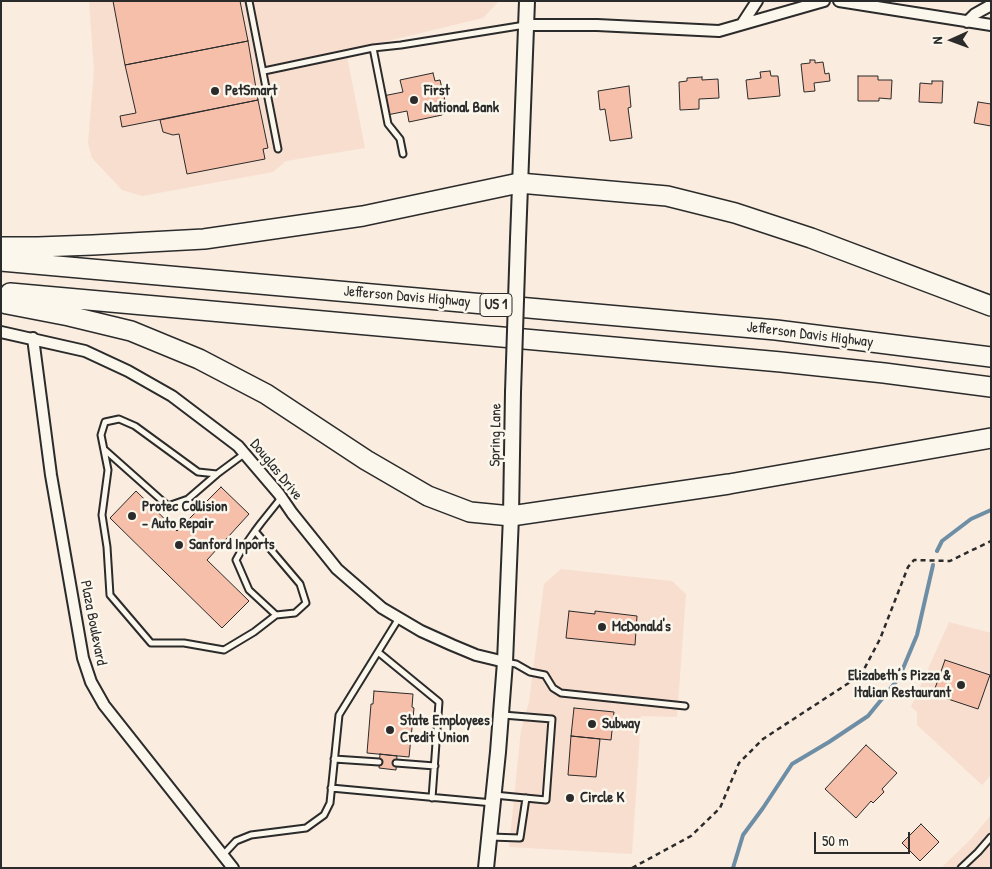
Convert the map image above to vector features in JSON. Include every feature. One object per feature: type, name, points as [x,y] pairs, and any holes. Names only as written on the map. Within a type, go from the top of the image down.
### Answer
[{"type":"highway","points":[[1,247],[84,246],[204,239],[363,216],[519,183],[666,196],[735,213],[811,238],[991,306]]},
{"type":"highway","name":"Jefferson Davis Highway","points":[[1,261],[766,329],[991,357]]},
{"type":"highway","name":"Jefferson Davis Highway","points":[[1,292],[742,358],[884,373],[991,387]]},
{"type":"highway","points":[[1,302],[131,331],[199,359],[266,394],[366,460],[428,496],[470,512],[511,516],[729,484],[991,438]]},
{"type":"street","name":"Spring Lane","points":[[486,868],[501,714],[511,516],[512,392],[527,1]]},
{"type":"street","points":[[742,24],[757,1]]},
{"type":"street","points":[[526,25],[596,25],[718,31],[824,1]]},
{"type":"street","points":[[839,1],[991,25]]},
{"type":"street","points":[[967,22],[975,14],[991,5]]},
{"type":"street","name":"Douglas Drive","points":[[1,332],[84,351],[128,371],[172,396],[238,446],[336,569],[382,608],[421,631],[452,645],[476,655],[504,662]]},
{"type":"street","name":"Plaza Boulevard","points":[[33,338],[51,475],[83,658],[90,682],[104,705],[233,868]]},
{"type":"lane","points":[[249,1],[278,149]]},
{"type":"lane","points":[[264,71],[373,48],[526,25]]},
{"type":"lane","points":[[373,48],[388,124],[400,139],[404,154]]},
{"type":"lane","points":[[217,474],[198,472],[135,426],[119,419],[105,422],[101,436],[108,470],[102,515],[107,547],[110,595],[151,643],[184,643],[224,650],[254,632],[276,615],[295,613],[306,603],[300,584],[255,532]]},
{"type":"lane","points":[[104,450],[168,506],[188,499],[244,454]]},
{"type":"lane","points":[[276,615],[249,590],[236,560],[281,498]]},
{"type":"lane","points":[[223,855],[236,841],[251,835],[306,828],[324,815],[330,803],[339,715],[399,618]]},
{"type":"lane","points":[[378,652],[439,702],[432,798]]},
{"type":"lane","points":[[504,662],[516,664],[530,672],[545,675],[553,688],[561,693],[685,706]]},
{"type":"lane","points":[[331,788],[432,798],[526,798],[546,800],[552,719],[501,714]]},
{"type":"lane","points":[[334,759],[379,762]]},
{"type":"lane","points":[[396,763],[435,766]]},
{"type":"lane","points":[[489,837],[520,838],[526,798]]},
{"type":"lane","points":[[961,868],[991,837]]},
{"type":"path","points":[[632,868],[691,836],[720,808],[739,762],[763,739],[861,675],[880,639],[908,567],[914,560],[950,560],[991,541]]},
{"type":"shaded area","points":[[89,1],[499,1],[483,18],[346,51],[365,148],[286,161],[273,172],[142,196],[122,190],[92,158],[88,143],[94,70]]},
{"type":"shaded area","points":[[561,569],[672,581],[686,594],[677,717],[641,716],[632,854],[509,847],[521,730],[529,702],[544,584]]},
{"type":"shaded area","points":[[949,622],[991,633],[991,775],[982,785],[917,725],[917,712],[911,707]]},
{"type":"shaded area","points":[[991,815],[991,868],[941,868],[971,839]]},
{"type":"building","points":[[113,1],[240,1],[248,41],[125,65]]},
{"type":"building","points":[[248,41],[258,100],[122,127],[120,116],[136,113],[125,65]]},
{"type":"building","points":[[810,60],[815,60],[815,63],[823,62],[825,74],[829,73],[830,81],[814,83],[815,91],[804,92],[801,64],[810,63]]},
{"type":"building","points":[[770,71],[771,76],[778,76],[780,96],[748,99],[746,80],[761,78],[760,72]]},
{"type":"building","name":"First National Bank","points":[[433,73],[435,81],[440,80],[446,105],[441,106],[442,115],[409,122],[407,111],[387,115],[383,96],[403,92],[400,80]]},
{"type":"building","points":[[858,76],[878,76],[878,80],[892,80],[891,99],[879,98],[879,101],[858,101]]},
{"type":"building","points":[[702,77],[702,80],[718,79],[719,98],[699,99],[699,109],[680,110],[679,82],[687,81],[687,78]]},
{"type":"building","points":[[932,81],[943,81],[942,103],[919,102],[920,83],[932,84]]},
{"type":"building","points":[[629,86],[631,107],[628,108],[632,138],[610,141],[605,109],[600,110],[598,91]]},
{"type":"building","points":[[258,100],[268,148],[263,149],[265,159],[187,174],[179,134],[173,135],[163,132],[160,120]]},
{"type":"building","points":[[978,102],[991,104],[991,126],[974,123]]},
{"type":"building","name":"Sanford Inports","points":[[221,487],[249,514],[207,560],[249,601],[222,628],[110,518],[136,491],[177,531]]},
{"type":"building","name":"McDonald's","points":[[569,611],[595,614],[595,611],[637,616],[635,645],[566,638]]},
{"type":"building","name":"Elizabeth’s Pizza & Italian Restaurant","points":[[945,660],[990,675],[978,709],[933,694]]},
{"type":"building","name":"State Employees Credit Union","points":[[374,691],[413,694],[412,707],[414,708],[409,757],[367,753],[371,704],[373,704]]},
{"type":"building","name":"Subway","points":[[574,708],[614,712],[611,740],[571,736]]},
{"type":"building","points":[[571,736],[600,739],[596,777],[568,775]]},
{"type":"building","points":[[866,745],[897,773],[882,789],[884,792],[873,803],[871,801],[856,818],[825,789]]},
{"type":"building","points":[[380,754],[397,756],[396,770],[379,768]]},
{"type":"building","points":[[921,824],[939,842],[920,861],[902,843]]},
{"type":"waterway","points":[[937,551],[942,541],[971,519],[991,510]]},
{"type":"waterway","points":[[733,868],[743,835],[792,764],[868,716],[899,678],[917,635],[933,565]]},
{"type":"place","name":"PetSmart","points":[[215,91]]},
{"type":"place","name":"First National Bank","points":[[414,100]]},
{"type":"place","name":"Protec Collision - Auto Repair","points":[[132,516]]},
{"type":"place","name":"Sanford Inports","points":[[179,545]]},
{"type":"place","name":"McDonald's","points":[[602,627]]},
{"type":"place","name":"Elizabeth’s Pizza & Italian Restaurant","points":[[961,685]]},
{"type":"place","name":"Subway","points":[[592,724]]},
{"type":"place","name":"State Employees Credit Union","points":[[390,730]]},
{"type":"place","name":"Circle K","points":[[570,798]]}]
